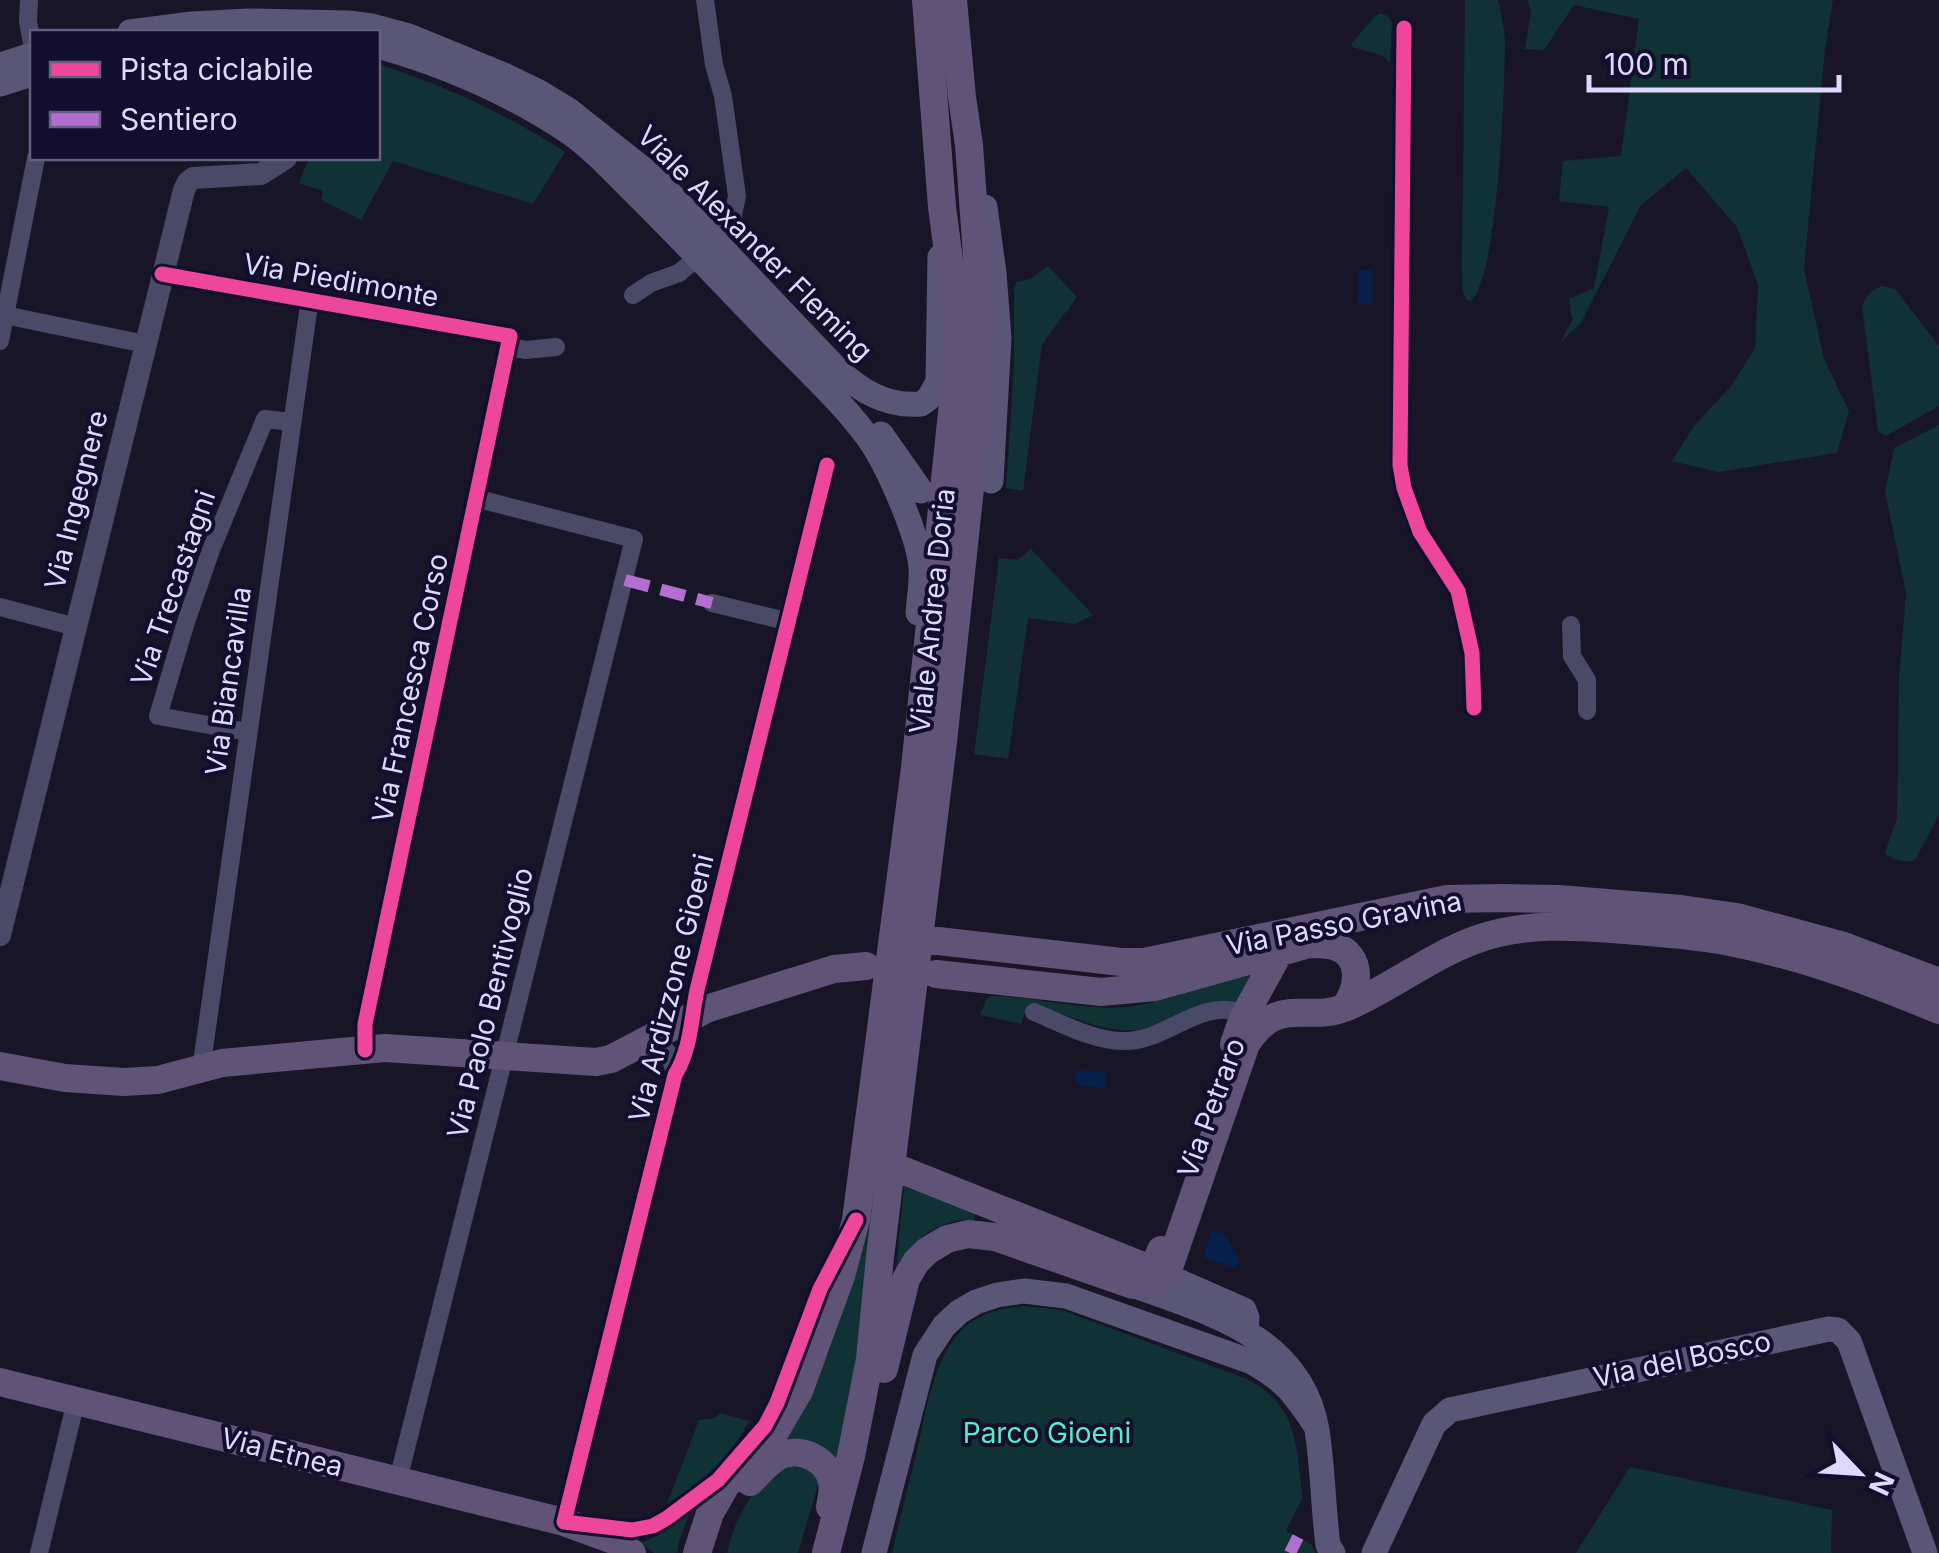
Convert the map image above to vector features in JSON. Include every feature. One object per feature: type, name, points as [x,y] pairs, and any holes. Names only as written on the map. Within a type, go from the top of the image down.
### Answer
[{"type":"main road","name":"Viale Andrea Doria","points":[[856,1220],[916,763],[958,355],[926,0]]},
{"type":"main road","name":"Viale Andrea Doria","points":[[836,1522],[868,1374],[944,742],[981,376],[981,311],[969,146],[953,0]]},
{"type":"main road","name":"Viale Alexander Fleming","points":[[146,30],[192,24],[372,26],[409,36],[538,92],[593,128],[656,180],[706,250],[862,430],[893,486],[918,547],[921,569],[916,642],[916,763]]},
{"type":"main road","name":"Viale Alexander Fleming","points":[[380,47],[510,98],[570,133],[855,386],[894,402],[922,404],[938,382],[942,207]]},
{"type":"main road","points":[[0,64],[30,56]]},
{"type":"main road","points":[[0,84],[30,75]]},
{"type":"main road","points":[[969,146],[984,198],[999,338],[991,481]]},
{"type":"main road","points":[[618,175],[663,206],[838,386],[882,434],[922,491]]},
{"type":"main road","name":"Via Passo Gravina","points":[[920,939],[1144,962],[1447,899],[1558,899],[1706,911],[1767,923],[1844,946],[1939,982]]},
{"type":"main road","points":[[1280,951],[1361,918]]},
{"type":"main road","name":"Via Passo Gravina","points":[[1344,1008],[1475,940],[1513,930],[1556,926],[1732,942],[1868,981],[1939,1010]]},
{"type":"main road","points":[[1249,1024],[1299,1011],[1330,1012],[1344,1008],[1356,989],[1350,954],[1330,945],[1309,944],[1280,951]]},
{"type":"main road","name":"Via Passo Gravina","points":[[936,974],[1101,992],[1126,991],[1155,988],[1280,951]]},
{"type":"main road","name":"Via Petraro","points":[[1157,1282],[1249,1024],[1280,951]]},
{"type":"main road","points":[[0,1066],[91,1082],[158,1080],[222,1064],[364,1050],[417,1049],[596,1062],[648,1040],[692,1014],[834,969],[866,966]]},
{"type":"main road","points":[[892,1166],[1157,1282]]},
{"type":"main road","points":[[697,1553],[726,1484],[776,1430],[799,1391],[841,1276],[856,1220]]},
{"type":"main road","points":[[824,1553],[862,1461],[906,1279],[916,1262],[937,1244],[968,1234],[995,1236],[1244,1310],[1248,1318],[1240,1341],[1218,1351]]},
{"type":"main road","points":[[874,1553],[925,1355],[944,1326],[960,1312],[997,1294],[1024,1291],[1066,1296],[1252,1362],[1289,1387],[1316,1426]]},
{"type":"main road","name":"Via del Bosco","points":[[1374,1553],[1434,1424],[1450,1410],[1830,1329],[1838,1330],[1849,1340],[1919,1550]]},
{"type":"main road","points":[[1246,1331],[1287,1362],[1307,1398],[1316,1426],[1326,1532],[1333,1553]]},
{"type":"main road","name":"Via Etnea","points":[[0,1382],[564,1522],[616,1541],[632,1553]]},
{"type":"main road","points":[[707,1553],[735,1501],[766,1464],[794,1452],[818,1460],[827,1468],[832,1482],[824,1553]]},
{"type":"main road","points":[[706,1524],[707,1553]]},
{"type":"street","points":[[29,0],[30,32]]},
{"type":"street","points":[[634,295],[651,283],[679,274],[706,250],[733,214],[737,196],[705,0]]},
{"type":"street","points":[[0,340],[2,314],[36,160]]},
{"type":"street","name":"Via Ingegnere","points":[[0,936],[188,182],[200,176],[262,174],[283,160]]},
{"type":"street","name":"Via Piedimonte","points":[[162,274],[509,341],[526,350],[556,347]]},
{"type":"street","name":"Via Biancavilla","points":[[201,1070],[312,301]]},
{"type":"street","points":[[2,314],[145,344]]},
{"type":"street","name":"Via Francesca Corso","points":[[364,1050],[365,1024],[509,341]]},
{"type":"street","name":"Via Trecastagni","points":[[248,732],[158,716],[211,550],[265,419],[292,422]]},
{"type":"street","name":"Via Ardizzone Gioeni","points":[[564,1522],[675,1075],[683,1062],[786,621],[827,465]]},
{"type":"street","name":"Via Paolo Bentivoglio","points":[[398,1480],[634,539],[476,498]]},
{"type":"street","points":[[712,603],[786,621]]},
{"type":"street","points":[[0,607],[76,627]]},
{"type":"street","points":[[1570,626],[1572,656],[1587,680],[1587,712]]},
{"type":"street","points":[[1034,1012],[1120,1042],[1163,1033],[1204,1012],[1221,1008],[1239,1012],[1249,1024]]},
{"type":"street","points":[[648,1040],[666,1048],[672,1056],[675,1075]]},
{"type":"street","points":[[564,1522],[632,1530],[652,1526],[718,1480],[764,1426],[777,1404],[820,1289],[856,1220]]},
{"type":"street","points":[[39,1553],[76,1402]]},
{"type":"green space","points":[[1465,0],[1498,0],[1505,39],[1494,218],[1480,284],[1471,301],[1463,293],[1462,268]]},
{"type":"green space","points":[[1527,0],[1833,0],[1804,269],[1824,359],[1849,411],[1837,453],[1718,472],[1672,461],[1694,426],[1732,385],[1755,348],[1758,285],[1737,227],[1686,168],[1640,206],[1581,323],[1561,342],[1572,320],[1569,299],[1594,288],[1609,207],[1559,201],[1563,161],[1621,156],[1639,19],[1574,5],[1544,50],[1525,49],[1531,11]]},
{"type":"green space","points":[[1381,13],[1392,23],[1390,62],[1381,55],[1352,47]]},
{"type":"green space","points":[[380,65],[474,102],[565,152],[533,204],[393,161],[361,220],[321,200],[323,191],[299,183],[308,160],[380,160]]},
{"type":"green space","points":[[1048,266],[1077,297],[1042,344],[1023,491],[1006,488],[1014,367],[1014,288],[1017,282],[1032,278]]},
{"type":"green space","points":[[1882,286],[1895,289],[1939,346],[1939,406],[1886,436],[1878,431],[1862,307],[1869,294]]},
{"type":"green space","points":[[1939,425],[1939,815],[1915,860],[1904,861],[1885,853],[1897,818],[1899,678],[1906,593],[1885,492],[1894,448]]},
{"type":"green space","points":[[1031,549],[1093,615],[1075,624],[1028,618],[1008,759],[974,754],[999,558],[1018,560]]},
{"type":"green space","points":[[1256,969],[1241,1004],[1137,1030],[1095,1025],[1028,1004],[1021,1024],[980,1015],[992,996],[1126,1007],[1175,996]]},
{"type":"green space","points":[[877,1168],[861,1338],[838,1468],[778,1440],[790,1428],[829,1352],[866,1239]]},
{"type":"green space","points":[[904,1186],[976,1212],[974,1220],[949,1223],[918,1240],[896,1269]]},
{"type":"green space","name":"Parco Gioeni","points":[[1024,1306],[1062,1310],[1247,1379],[1263,1389],[1285,1413],[1298,1457],[1302,1499],[1286,1531],[1311,1544],[1316,1553],[892,1553],[928,1402],[944,1355],[974,1320],[998,1310]]},
{"type":"green space","points":[[719,1413],[749,1421],[714,1468],[667,1504],[699,1420],[716,1418]]},
{"type":"green space","points":[[792,1467],[808,1468],[818,1485],[798,1553],[727,1553],[741,1513],[757,1489],[767,1479]]},
{"type":"green space","points":[[1630,1467],[1832,1510],[1831,1553],[1576,1553]]},
{"type":"green space","points":[[691,1509],[677,1553],[654,1553],[642,1543],[656,1536]]},
{"type":"water","points":[[1358,270],[1372,270],[1372,304],[1357,304]]},
{"type":"water","points":[[1076,1070],[1106,1073],[1105,1088],[1075,1085]]},
{"type":"water","points":[[1212,1230],[1224,1234],[1241,1262],[1235,1268],[1203,1257]]},
{"type":"marked path","points":[[625,580],[712,603]]},
{"type":"marked path","points":[[1290,1553],[1298,1537]]},
{"type":"cycle path","points":[[1404,28],[1400,465],[1420,532],[1458,591],[1472,653],[1474,708]]},
{"type":"cycle path","points":[[162,274],[510,336],[365,1024],[365,1050]]},
{"type":"cycle path","points":[[827,465],[687,1044],[675,1075],[564,1522],[632,1530],[653,1526],[718,1480],[765,1426],[820,1289],[856,1220]]}]
